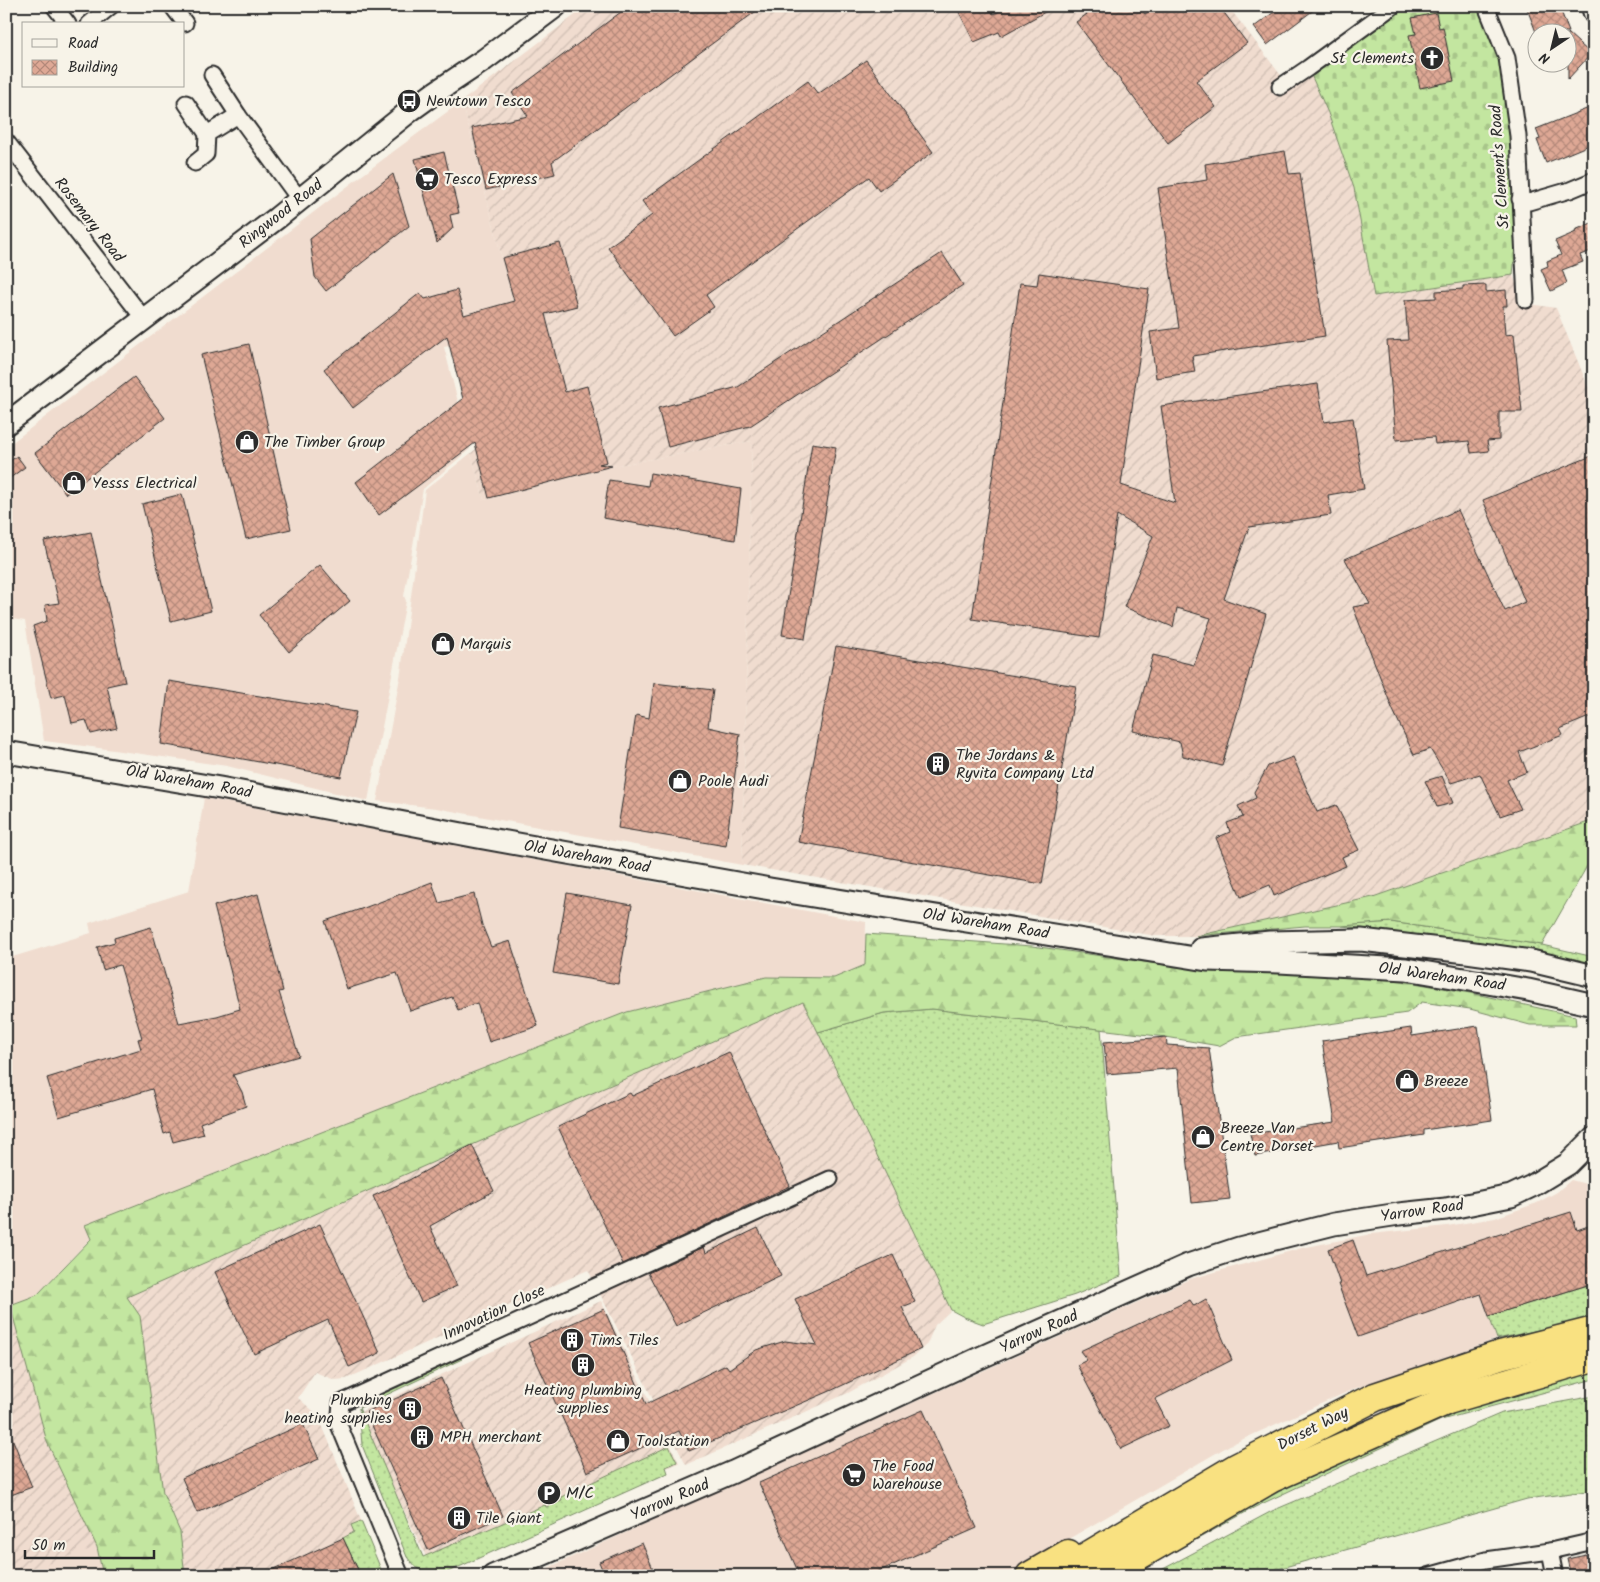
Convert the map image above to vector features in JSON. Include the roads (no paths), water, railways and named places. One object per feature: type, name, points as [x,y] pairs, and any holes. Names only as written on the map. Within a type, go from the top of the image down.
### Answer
[{"type":"highway","name":"Dorset Way","points":[[1054,1576],[1236,1468],[1375,1398],[1500,1355],[1594,1331]]},
{"type":"highway","name":"Dorset Way","points":[[1103,1576],[1281,1474],[1448,1400],[1594,1356]]},
{"type":"highway","points":[[1030,1576],[1161,1499],[1225,1465],[1262,1455]]},
{"type":"street","points":[[54,6],[66,22]]},
{"type":"street","points":[[91,22],[111,6]]},
{"type":"street","points":[[172,6],[184,22]]},
{"type":"street","name":"Ringwood Road","points":[[6,424],[300,200],[411,110],[484,60],[556,6]]},
{"type":"street","points":[[1280,87],[1393,6]]},
{"type":"street","name":"St Clement's Road","points":[[1486,6],[1507,58],[1518,136],[1526,300]]},
{"type":"street","points":[[212,75],[238,115],[300,200]]},
{"type":"street","points":[[186,103],[207,134],[206,154],[195,163]]},
{"type":"street","points":[[207,134],[238,115]]},
{"type":"street","name":"Rosemary Road","points":[[6,141],[144,320]]},
{"type":"street","points":[[1520,199],[1529,202],[1570,190],[1594,180]]},
{"type":"street","name":"Old Wareham Road","points":[[6,752],[220,788],[478,837],[770,889],[1207,960],[1406,969],[1528,990],[1594,1005]]},
{"type":"street","name":"Old Wareham Road","points":[[1168,953],[1270,942],[1361,940],[1447,949],[1522,960],[1594,976]]},
{"type":"street","name":"Yarrow Road","points":[[493,1576],[733,1472],[975,1360],[1188,1265],[1239,1248],[1334,1224],[1446,1209],[1511,1196],[1555,1174],[1594,1138]]},
{"type":"street","name":"Innovation Close","points":[[401,1576],[338,1425],[341,1403],[830,1179]]},
{"type":"street","points":[[1428,1576],[1486,1560],[1550,1551],[1594,1541]]},
{"type":"street","points":[[1550,1551],[1554,1576]]},
{"type":"place","name":"St Clements","points":[[1432,58]]},
{"type":"place","name":"Newtown Tesco","points":[[409,101]]},
{"type":"place","name":"Tesco Express","points":[[427,179]]},
{"type":"place","name":"The Timber Group","points":[[247,442]]},
{"type":"place","name":"Yesss Electrical","points":[[74,483]]},
{"type":"place","name":"Marquis","points":[[443,644]]},
{"type":"place","name":"The Jordans & Ryvita Company Ltd","points":[[938,764]]},
{"type":"place","name":"Poole Audi","points":[[680,781]]},
{"type":"place","name":"Breeze","points":[[1407,1081]]},
{"type":"place","name":"Breeze Van Centre Dorset","points":[[1203,1137]]},
{"type":"place","name":"Tims Tiles","points":[[572,1340]]},
{"type":"place","name":"Heating plumbing supplies","points":[[583,1365]]},
{"type":"place","name":"Plumbing heating supplies","points":[[410,1409]]},
{"type":"place","name":"MPH merchant","points":[[422,1437]]},
{"type":"place","name":"Toolstation","points":[[618,1441]]},
{"type":"place","name":"The Food Warehouse","points":[[854,1475]]},
{"type":"place","name":"M/C","points":[[549,1493]]},
{"type":"place","name":"Tile Giant","points":[[459,1518]]}]
